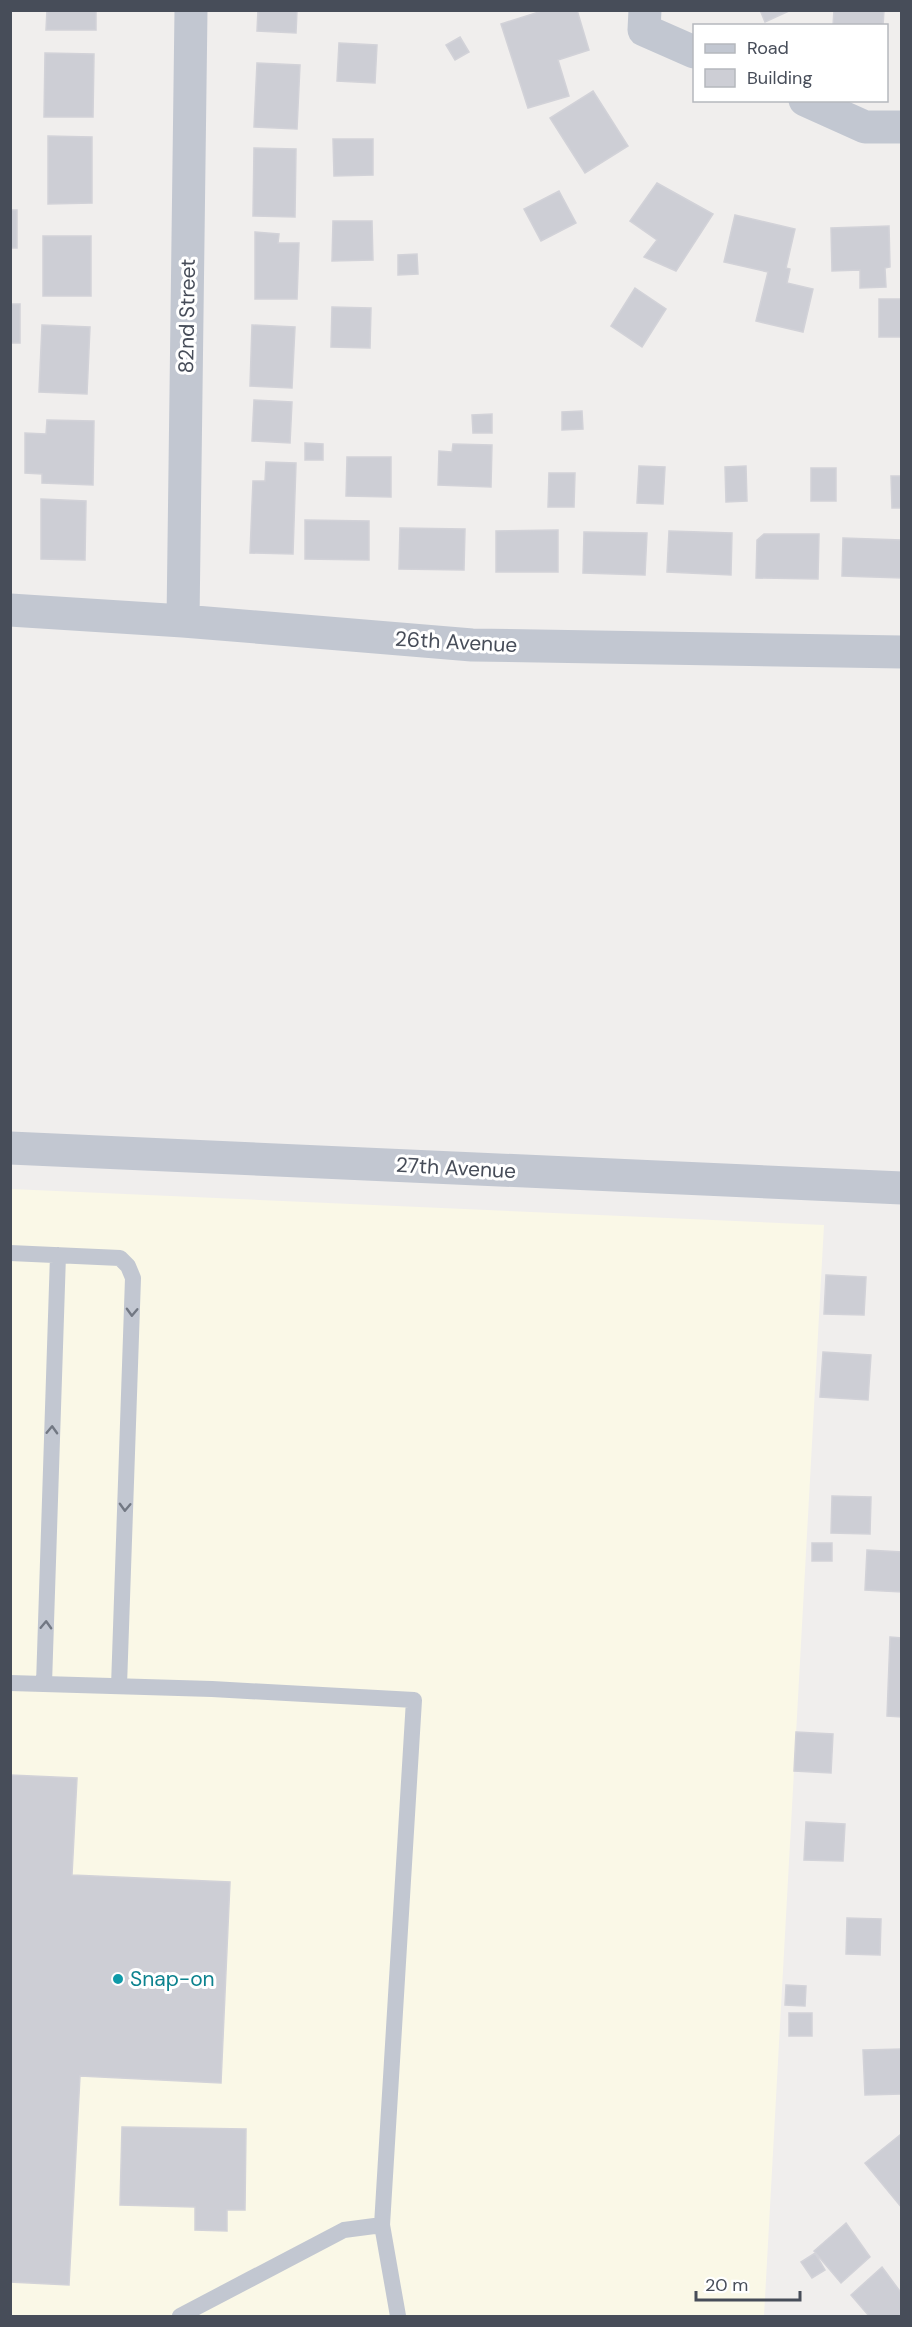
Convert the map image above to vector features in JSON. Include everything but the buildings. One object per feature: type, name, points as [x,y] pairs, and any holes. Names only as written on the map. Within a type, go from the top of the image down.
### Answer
[{"type":"street","name":"82nd Street","points":[[183,621],[191,10]]},
{"type":"street","points":[[645,10],[644,30],[693,52]]},
{"type":"street","points":[[809,102],[865,127],[902,127]]},
{"type":"street","name":"26th Avenue","points":[[10,610],[183,621],[472,645],[902,652]]},
{"type":"street","name":"27th Avenue","points":[[10,1148],[902,1188]]},
{"type":"lane","points":[[10,1253],[120,1258],[128,1266],[133,1278],[119,1686]]},
{"type":"lane","points":[[44,1684],[58,1255]]},
{"type":"lane","points":[[10,1683],[212,1689],[414,1700],[382,2225],[398,2316]]},
{"type":"lane","points":[[180,2316],[344,2230],[382,2225]]},
{"type":"shaded area","points":[[11,1189],[824,1225],[764,2316],[11,2316]]},
{"type":"place","name":"Snap-on","points":[[118,1979]]}]
